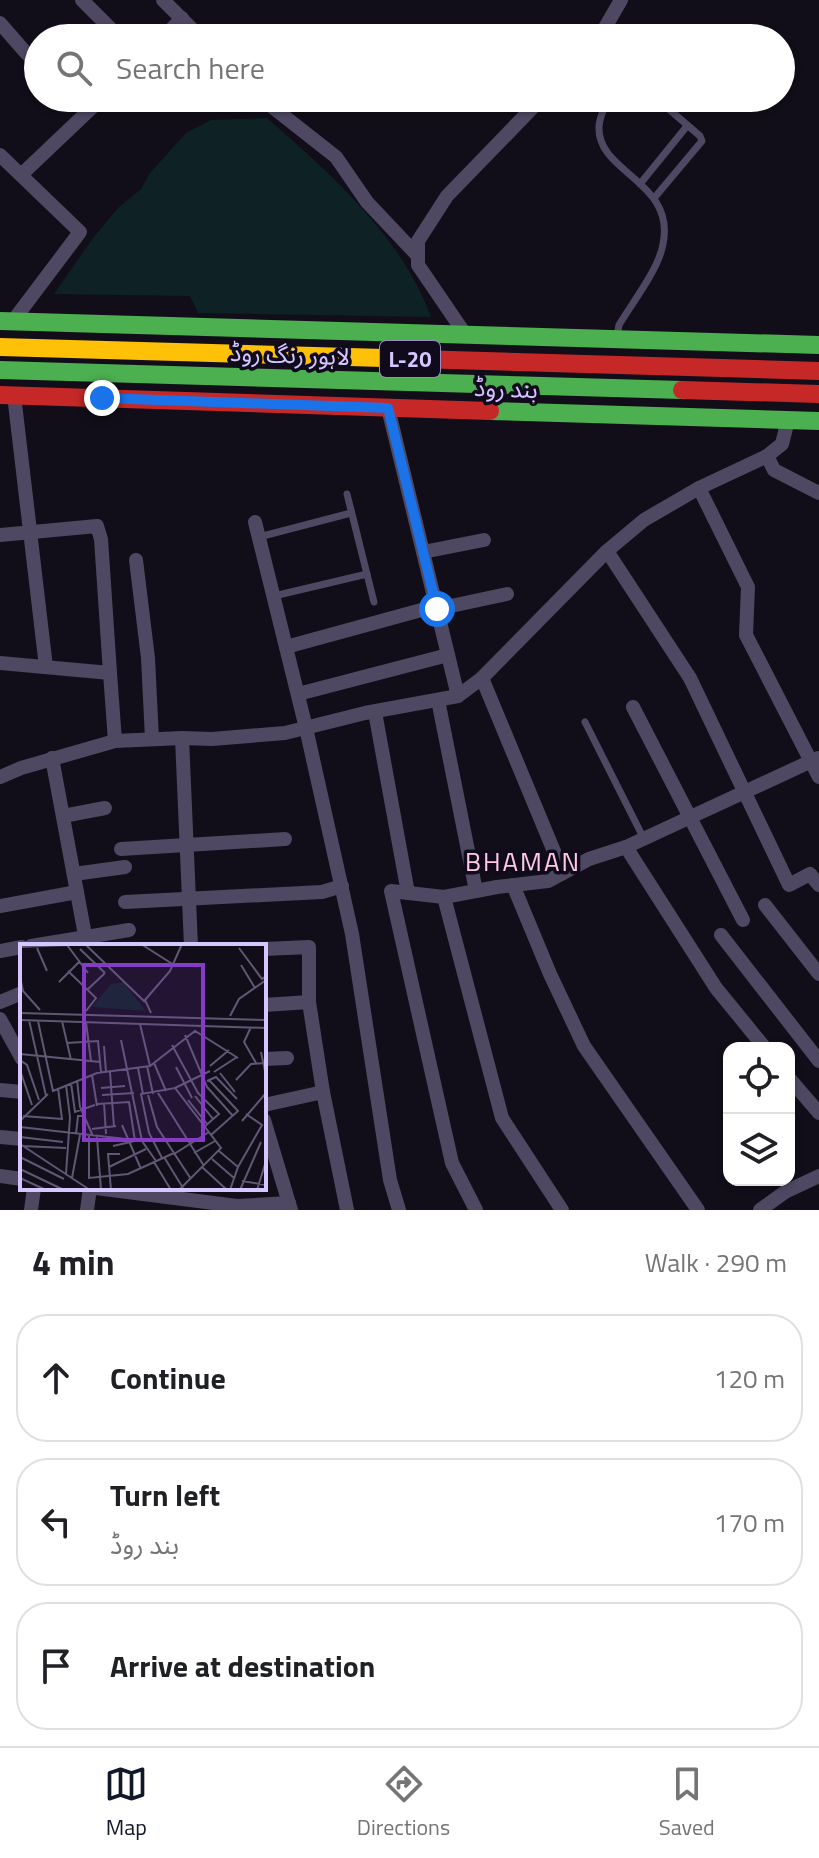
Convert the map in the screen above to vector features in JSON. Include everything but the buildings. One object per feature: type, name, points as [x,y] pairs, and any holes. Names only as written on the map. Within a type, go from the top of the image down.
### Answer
[{"type":"main road","points":[[6,321],[819,345]]},
{"type":"main road","name":"لاہور رنگ روڈ","points":[[0,347],[819,371]]},
{"type":"main road","name":"لاہور رنگ روڈ","points":[[0,370],[819,394]]},
{"type":"main road","name":"بند روڈ","points":[[7,395],[819,421]]},
{"type":"street","points":[[82,0],[106,24]]},
{"type":"street","points":[[163,0],[188,24]]},
{"type":"street","points":[[607,24],[619,1]]},
{"type":"street","points":[[176,24],[182,18]]},
{"type":"street","points":[[0,23],[24,51]]},
{"type":"street","points":[[21,175],[87,112]]},
{"type":"street","points":[[279,112],[336,157],[359,192],[418,256]]},
{"type":"street","points":[[465,334],[418,265],[418,241],[447,196],[528,112]]},
{"type":"street","points":[[0,155],[80,232],[6,321]]},
{"type":"street","points":[[7,395],[30,532],[46,667]]},
{"type":"street","points":[[388,408],[458,696]]},
{"type":"street","points":[[0,777],[52,758],[115,741],[212,739],[285,733],[458,696],[482,678],[607,551],[644,520],[699,488],[767,456],[782,444],[788,420]]},
{"type":"street","points":[[767,456],[774,470],[819,493]]},
{"type":"street","points":[[699,488],[748,587],[746,635],[815,759],[819,777]]},
{"type":"street","points":[[255,522],[342,886],[390,1180],[399,1210]]},
{"type":"street","points":[[0,535],[97,526],[101,539],[115,741]]},
{"type":"street","points":[[423,552],[484,540]]},
{"type":"street","points":[[607,551],[690,678],[789,885],[810,874],[819,885]]},
{"type":"street","points":[[136,560],[148,658],[152,739]]},
{"type":"street","points":[[286,647],[436,608],[507,594]]},
{"type":"street","points":[[298,694],[448,655]]},
{"type":"street","points":[[0,663],[110,673]]},
{"type":"street","points":[[482,678],[563,873]]},
{"type":"street","points":[[438,700],[476,891]]},
{"type":"street","points":[[633,707],[743,920]]},
{"type":"street","points":[[375,712],[408,893]]},
{"type":"street","points":[[182,738],[191,944]]},
{"type":"street","points":[[52,758],[86,942]]},
{"type":"street","points":[[476,1210],[452,1163],[391,891],[444,897],[548,881],[589,859],[626,847],[815,759]]},
{"type":"street","points":[[63,816],[105,808]]},
{"type":"street","points":[[121,849],[285,839]]},
{"type":"street","points":[[626,847],[716,988],[760,1042]]},
{"type":"street","points":[[74,874],[125,867]]},
{"type":"street","points":[[513,885],[584,1046],[698,1210]]},
{"type":"street","points":[[125,902],[322,892],[342,886]]},
{"type":"street","points":[[0,906],[77,892]]},
{"type":"street","points":[[444,897],[502,1118],[562,1210]]},
{"type":"street","points":[[765,905],[819,974]]},
{"type":"street","points":[[58,944],[86,942],[129,930]]},
{"type":"street","points":[[721,935],[819,1061]]},
{"type":"street","points":[[0,951],[20,947]]},
{"type":"street","points":[[266,949],[309,947],[309,1002],[323,1092],[347,1210]]},
{"type":"street","points":[[0,1002],[20,994]]},
{"type":"street","points":[[266,1005],[309,1002]]},
{"type":"street","points":[[0,1019],[12,1051]]},
{"type":"street","points":[[266,1059],[287,1058]]},
{"type":"street","points":[[795,1085],[819,1113]]},
{"type":"street","points":[[0,1090],[20,1092]]},
{"type":"street","points":[[266,1105],[323,1092]]},
{"type":"street","points":[[101,1190],[147,1202],[290,1207],[269,1154],[266,1134]]},
{"type":"street","points":[[0,1137],[20,1139]]},
{"type":"street","points":[[0,1176],[20,1179]]},
{"type":"street","points":[[760,1210],[785,1192],[819,1176]]},
{"type":"street","points":[[31,1210],[34,1190]]},
{"type":"street","points":[[87,1210],[92,1190]]},
{"type":"lane","points":[[603,112],[599,122],[602,142],[617,163],[655,197],[664,230],[662,249],[619,325],[617,338]]},
{"type":"lane","points":[[655,197],[702,141],[672,112]]},
{"type":"lane","points":[[640,184],[687,126]]},
{"type":"lane","points":[[347,494],[374,602]]},
{"type":"lane","points":[[259,537],[351,513]]},
{"type":"lane","points":[[274,596],[367,574]]},
{"type":"lane","points":[[585,722],[644,839]]},
{"type":"green space","points":[[267,118],[362,208],[402,260],[431,317],[198,313],[190,296],[54,294],[93,238],[118,208],[141,189],[150,173],[186,133],[211,120]]},
{"type":"traffic: fast","points":[[0,321],[819,345]]},
{"type":"traffic: fast","points":[[0,370],[682,390]]},
{"type":"traffic: fast","points":[[490,411],[819,421]]},
{"type":"traffic: slow","points":[[0,347],[418,359]]},
{"type":"traffic: jam","points":[[418,359],[819,371]]},
{"type":"traffic: jam","points":[[682,390],[819,394]]},
{"type":"traffic: jam","points":[[0,395],[490,411]]},
{"type":"district","name":"BHAMAN","points":[[523,861]]},
{"type":"route","points":[[102,398],[388,408],[437,609]]}]
